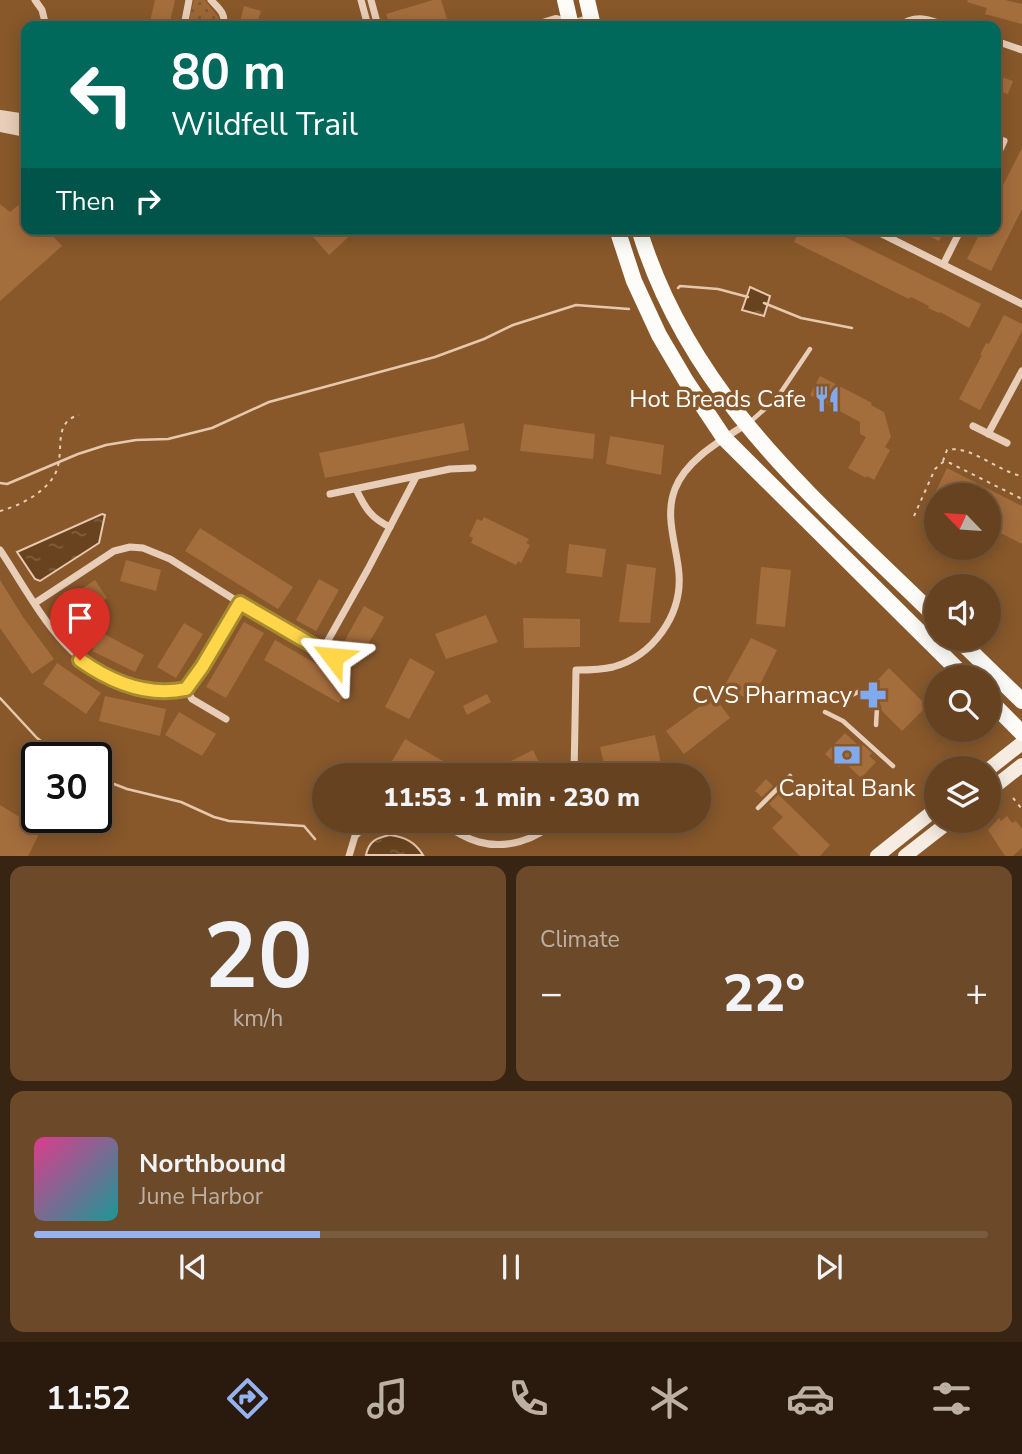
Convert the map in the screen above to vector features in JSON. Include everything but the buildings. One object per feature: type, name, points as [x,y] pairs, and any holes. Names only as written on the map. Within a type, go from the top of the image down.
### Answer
[{"type":"main road","points":[[565,0],[570,21]]},
{"type":"main road","points":[[587,0],[592,21]]},
{"type":"main road","points":[[619,235],[634,281],[660,335],[724,439],[953,665]]},
{"type":"main road","points":[[641,235],[681,329],[717,389],[745,425],[825,509],[924,605]]},
{"type":"main road","points":[[970,651],[1022,701]]},
{"type":"main road","points":[[1001,713],[1022,733]]},
{"type":"main road","points":[[1001,760],[1022,743]]},
{"type":"main road","points":[[1001,782],[1022,765]]},
{"type":"main road","points":[[877,856],[924,819]]},
{"type":"main road","points":[[905,856],[935,833]]},
{"type":"street","points":[[35,0],[42,10],[45,21]]},
{"type":"street","points":[[185,21],[189,0]]},
{"type":"street","points":[[211,0],[221,10],[224,21]]},
{"type":"street","points":[[367,21],[361,1],[371,0],[377,21]]},
{"type":"street","points":[[1001,43],[1022,50]]},
{"type":"street","points":[[0,116],[21,119]]},
{"type":"street","points":[[0,126],[21,130]]},
{"type":"street","points":[[1001,148],[1004,141]]},
{"type":"street","points":[[885,235],[1022,304]]},
{"type":"street","points":[[944,264],[958,235]]},
{"type":"street","points":[[988,433],[1022,371]]},
{"type":"street","points":[[574,763],[576,670],[605,668],[625,662],[644,651],[662,634],[673,612],[679,584],[670,514],[674,491],[686,470],[745,425]]},
{"type":"street","points":[[973,426],[1007,443]]},
{"type":"street","points":[[330,494],[450,469],[473,468]]},
{"type":"street","points":[[322,651],[416,477]]},
{"type":"street","points":[[356,489],[366,510],[376,520],[390,527]]},
{"type":"street","points":[[35,603],[114,551],[130,547],[143,548],[170,559],[333,657]]},
{"type":"street","points":[[0,551],[64,644],[80,660],[98,672],[140,688],[163,691],[186,689],[240,603]]},
{"type":"street","points":[[186,689],[192,699],[226,719]]},
{"type":"street","points":[[349,856],[358,833]]},
{"type":"street","points":[[462,833],[477,841],[493,844],[515,843],[539,833]]},
{"type":"lane","points":[[905,21],[922,16],[936,21]]},
{"type":"lane","points":[[745,425],[777,398],[810,349]]},
{"type":"lane","points":[[846,698],[860,691],[877,708],[876,725]]},
{"type":"lane","points":[[825,712],[843,721],[893,766]]},
{"type":"lane","points":[[758,808],[790,776]]},
{"type":"path","points":[[0,512],[27,501],[54,475],[64,423],[79,415]]},
{"type":"path","points":[[914,516],[934,469],[943,462],[945,452],[953,449],[998,465],[1011,474],[1022,476]]},
{"type":"path","points":[[943,462],[1022,499]]},
{"type":"path","points":[[1013,798],[1022,809]]},
{"type":"shaded area","points":[[194,0],[205,0],[219,18],[218,21],[190,21]]},
{"type":"water","points":[[750,287],[770,296],[764,316],[742,310]]},
{"type":"water","points":[[105,515],[99,543],[40,581],[35,579],[17,552]]},
{"type":"water","points":[[390,835],[409,841],[423,855],[366,855],[374,841]]},
{"type":"waterway","points":[[678,288],[718,289],[748,297]]},
{"type":"waterway","points":[[764,303],[801,318],[852,328]]},
{"type":"waterway","points":[[0,483],[7,484],[106,445],[168,439],[212,428],[269,402],[435,357],[513,325],[576,305],[629,309]]},
{"type":"waterway","points":[[0,698],[42,742]]},
{"type":"waterway","points":[[112,783],[181,802],[229,821],[304,826],[315,839]]},
{"type":"place","name":"Hot Breads Cafe","points":[[827,399]]},
{"type":"place","name":"CVS Pharmacy","points":[[873,695]]},
{"type":"place","name":"Capital Bank","points":[[847,755]]},
{"type":"route","points":[[80,660],[98,672],[127,685],[163,691],[186,689],[240,603],[333,657]]}]
